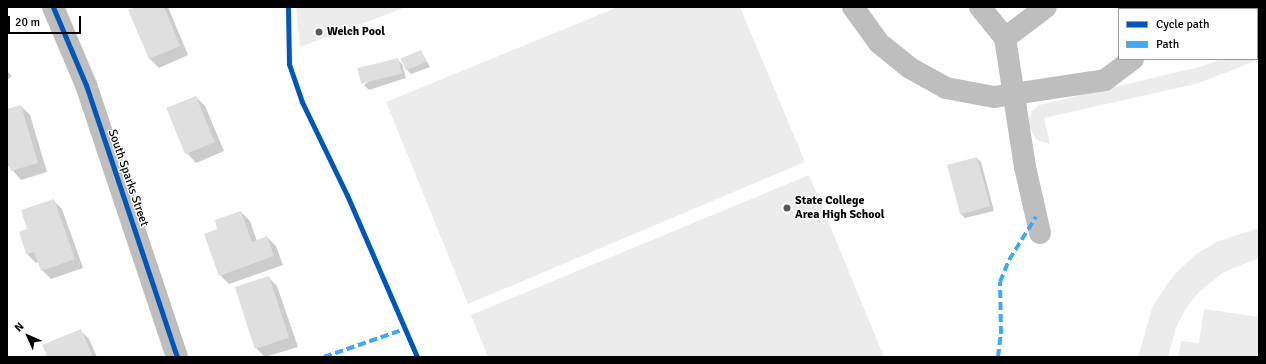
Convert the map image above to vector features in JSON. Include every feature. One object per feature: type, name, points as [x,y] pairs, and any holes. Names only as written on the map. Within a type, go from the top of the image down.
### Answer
[{"type":"street","name":"South Sparks Street","points":[[53,7],[86,84],[177,357]]},
{"type":"street","points":[[853,7],[868,31],[895,58],[926,78],[946,88],[994,98],[1105,80],[1132,60]]},
{"type":"street","points":[[980,7],[1005,38],[1013,96],[1040,233]]},
{"type":"street","points":[[1005,38],[1046,7]]},
{"type":"shaded area","name":"Welch Pool","points":[[296,7],[406,7],[300,47]]},
{"type":"shaded area","points":[[618,7],[740,7],[805,162],[468,304],[386,102]]},
{"type":"shaded area","points":[[1259,44],[1258,59],[1258,52]]},
{"type":"shaded area","points":[[1219,60],[1257,60],[1195,84],[1044,118],[1050,144],[1037,140],[1027,124],[1031,112],[1039,105],[1203,66]]},
{"type":"shaded area","points":[[809,175],[884,357],[488,357],[471,315]]},
{"type":"shaded area","points":[[1259,228],[1259,258],[1224,272],[1199,292],[1186,308],[1176,328],[1168,357],[1138,357],[1153,305],[1175,274],[1195,255],[1216,242]]},
{"type":"shaded area","points":[[1204,309],[1259,317],[1259,357],[1178,357],[1181,341],[1199,343]]},
{"type":"building","points":[[136,7],[164,7],[180,46],[149,59],[128,10]]},
{"type":"building","points":[[421,50],[426,62],[406,71],[401,59]]},
{"type":"building","points":[[398,58],[402,74],[361,84],[357,68]]},
{"type":"building","points":[[196,96],[215,142],[185,154],[166,108]]},
{"type":"building","points":[[21,105],[38,163],[11,171],[7,160],[7,109]]},
{"type":"building","points":[[977,157],[990,206],[960,214],[947,165]]},
{"type":"building","points":[[54,199],[75,259],[41,271],[34,252],[26,254],[19,232],[27,229],[21,210]]},
{"type":"building","points":[[241,211],[252,242],[267,236],[274,256],[219,276],[204,234],[217,229],[215,220]]},
{"type":"building","points":[[269,276],[289,338],[255,349],[235,287]]},
{"type":"building","points":[[81,329],[92,355],[86,357],[43,357],[47,355],[42,345]]},
{"type":"marked path","points":[[998,357],[1001,334],[1000,282],[1009,260],[1036,217]]},
{"type":"marked path","points":[[324,357],[405,329]]},
{"type":"cycle path","points":[[53,7],[86,85],[177,357]]},
{"type":"cycle path","points":[[288,7],[289,64],[302,102],[347,195],[417,357]]},
{"type":"place","name":"Welch Pool","points":[[319,32]]},
{"type":"place","name":"State College Area High School","points":[[787,208]]}]
